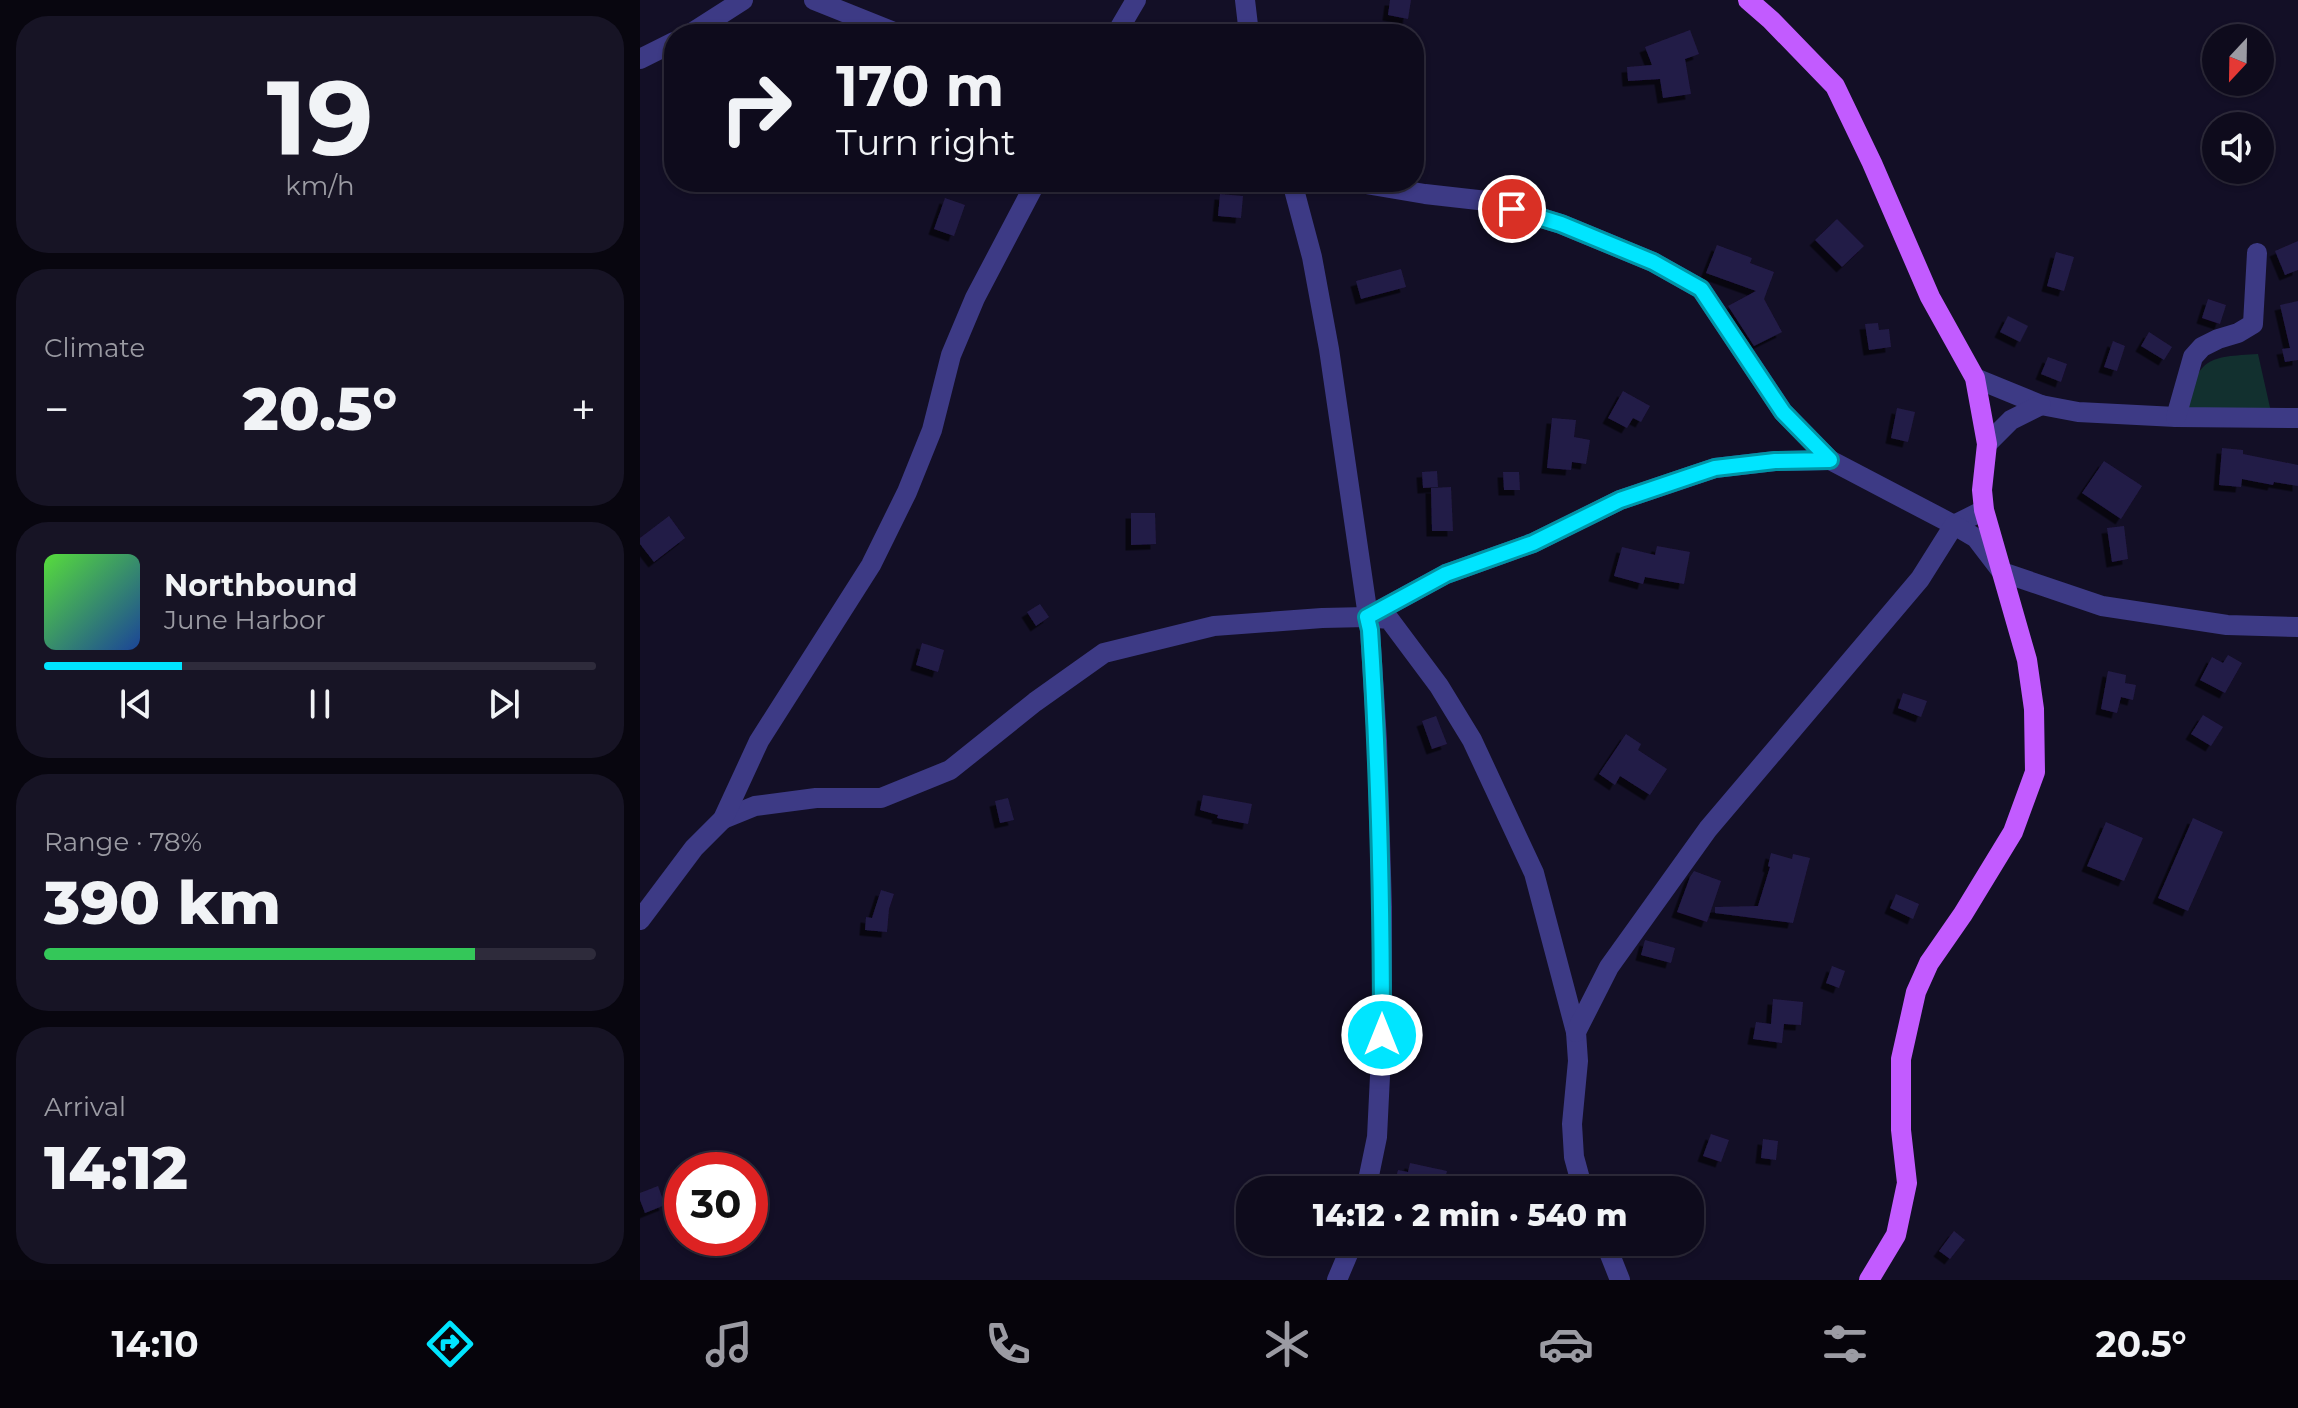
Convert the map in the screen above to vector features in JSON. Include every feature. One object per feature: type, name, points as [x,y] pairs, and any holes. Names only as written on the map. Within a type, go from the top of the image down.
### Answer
[{"type":"main road","points":[[1748,0],[1835,86],[1930,297],[1975,378],[1987,444],[1982,490],[1984,510],[2027,660],[2034,709],[2035,772],[2013,832],[1929,963],[1916,992],[1901,1059],[1901,1130],[1907,1183],[1896,1235],[1869,1280]]},
{"type":"street","points":[[706,24],[743,0]]},
{"type":"street","points":[[814,0],[874,24]]},
{"type":"street","points":[[1122,24],[1136,0]]},
{"type":"street","points":[[1245,0],[1248,24]]},
{"type":"street","points":[[640,59],[664,47]]},
{"type":"street","points":[[640,920],[694,848],[723,819],[759,741],[877,553],[907,492],[932,430],[951,355],[963,326],[1031,192]]},
{"type":"street","points":[[1295,192],[1312,257],[1329,349],[1370,630],[1382,907],[1382,1035],[1377,1137],[1369,1176]]},
{"type":"street","points":[[1413,192],[1487,201],[1561,224],[1653,262],[1701,289],[1783,412],[1830,460],[1976,538],[2002,572],[2102,606],[2227,625],[2298,627]]},
{"type":"street","points":[[2176,417],[2193,357],[2202,347],[2253,324],[2257,253]]},
{"type":"street","points":[[1975,378],[2041,405],[2078,412],[2298,418]]},
{"type":"street","points":[[1987,444],[2011,420],[2041,405]]},
{"type":"street","points":[[1367,617],[1446,574],[1533,543],[1633,495],[1715,468],[1775,461],[1830,460]]},
{"type":"street","points":[[1576,1032],[1609,967],[1708,829],[1920,579],[1954,525],[1984,510]]},
{"type":"street","points":[[723,819],[755,806],[816,798],[881,798],[950,770],[1035,702],[1104,653],[1214,626],[1322,618],[1389,619],[1439,686],[1478,752],[1534,873],[1576,1032],[1578,1061],[1572,1124],[1574,1157],[1579,1176]]},
{"type":"street","points":[[1337,1280],[1347,1256]]},
{"type":"street","points":[[1611,1256],[1620,1280]]},
{"type":"green space","points":[[2258,354],[2271,412],[2186,408],[2196,378],[2208,363],[2227,357]]},
{"type":"building","points":[[1390,0],[1411,0],[1408,19],[1388,15]]},
{"type":"building","points":[[1690,30],[1699,54],[1685,59],[1691,94],[1663,98],[1660,79],[1628,81],[1627,67],[1652,65],[1645,47]]},
{"type":"building","points":[[1220,194],[1243,196],[1241,218],[1218,216]]},
{"type":"building","points":[[945,198],[965,205],[954,236],[934,229]]},
{"type":"building","points":[[1837,219],[1864,246],[1842,267],[1815,240]]},
{"type":"building","points":[[2298,241],[2298,270],[2285,275],[2275,251]]},
{"type":"building","points":[[1717,245],[1752,258],[1750,263],[1774,272],[1764,299],[1782,332],[1754,346],[1728,306],[1756,291],[1706,273]]},
{"type":"building","points":[[2056,252],[2074,257],[2064,291],[2047,286]]},
{"type":"building","points":[[1401,269],[1406,287],[1361,299],[1356,281]]},
{"type":"building","points":[[2208,299],[2226,305],[2220,324],[2202,318]]},
{"type":"building","points":[[2298,301],[2298,360],[2285,362],[2282,349],[2290,348],[2280,305]]},
{"type":"building","points":[[2008,316],[2028,326],[2020,342],[2000,332]]},
{"type":"building","points":[[1878,323],[1879,330],[1889,329],[1891,347],[1869,350],[1865,324]]},
{"type":"building","points":[[2149,332],[2172,347],[2164,360],[2141,346]]},
{"type":"building","points":[[2113,341],[2125,346],[2117,371],[2104,367]]},
{"type":"building","points":[[2048,357],[2067,364],[2061,382],[2041,374]]},
{"type":"building","points":[[1623,391],[1650,406],[1641,422],[1633,418],[1627,428],[1608,418]]},
{"type":"building","points":[[1897,408],[1915,412],[1908,442],[1891,438]]},
{"type":"building","points":[[1552,418],[1576,420],[1574,437],[1590,440],[1586,464],[1572,462],[1571,470],[1547,468]]},
{"type":"building","points":[[2222,448],[2243,450],[2243,454],[2298,465],[2298,486],[2242,479],[2241,487],[2219,485]]},
{"type":"building","points":[[2104,461],[2142,486],[2121,519],[2082,493]]},
{"type":"building","points":[[1437,471],[1438,487],[1423,488],[1422,472]]},
{"type":"building","points":[[1503,472],[1519,472],[1520,490],[1504,490]]},
{"type":"building","points":[[1451,487],[1453,531],[1432,531],[1431,488]]},
{"type":"building","points":[[1131,513],[1155,513],[1156,544],[1131,545]]},
{"type":"building","points":[[669,516],[685,538],[654,562],[640,544],[640,538]]},
{"type":"building","points":[[2124,526],[2128,559],[2112,562],[2107,528]]},
{"type":"building","points":[[1657,546],[1690,552],[1684,584],[1645,577],[1643,584],[1614,576],[1622,547],[1655,555]]},
{"type":"building","points":[[1040,604],[1049,617],[1036,626],[1027,612]]},
{"type":"building","points":[[922,643],[944,650],[938,672],[916,665]]},
{"type":"building","points":[[2228,655],[2242,663],[2225,693],[2200,680],[2212,657],[2223,663]]},
{"type":"building","points":[[2108,671],[2126,675],[2125,683],[2136,685],[2133,700],[2121,697],[2117,713],[2101,709]]},
{"type":"building","points":[[1903,693],[1927,701],[1921,717],[1898,708]]},
{"type":"building","points":[[2203,715],[2223,727],[2211,746],[2191,734]]},
{"type":"building","points":[[1436,716],[1447,744],[1432,749],[1422,721]]},
{"type":"building","points":[[1626,734],[1641,744],[1638,750],[1667,769],[1650,795],[1620,776],[1615,785],[1599,774]]},
{"type":"building","points":[[1203,795],[1252,804],[1248,824],[1217,818],[1218,815],[1200,810]]},
{"type":"building","points":[[1008,798],[1014,820],[1000,823],[995,801]]},
{"type":"building","points":[[2193,818],[2223,832],[2188,911],[2158,898]]},
{"type":"building","points":[[2106,822],[2143,838],[2124,881],[2087,866]]},
{"type":"building","points":[[1771,853],[1792,859],[1793,854],[1810,858],[1793,923],[1715,913],[1715,907],[1758,906]]},
{"type":"building","points":[[1694,871],[1721,881],[1707,922],[1677,912]]},
{"type":"building","points":[[881,890],[894,894],[887,932],[865,930],[866,917],[872,918]]},
{"type":"building","points":[[1896,894],[1919,904],[1913,919],[1890,908]]},
{"type":"building","points":[[1645,940],[1675,948],[1671,963],[1641,955]]},
{"type":"building","points":[[1832,966],[1845,971],[1839,988],[1826,983]]},
{"type":"building","points":[[1773,999],[1803,1002],[1801,1025],[1784,1024],[1782,1043],[1753,1039],[1756,1022],[1771,1024]]},
{"type":"building","points":[[1711,1134],[1729,1140],[1721,1162],[1703,1156]]},
{"type":"building","points":[[1763,1139],[1778,1141],[1776,1160],[1761,1158]]},
{"type":"building","points":[[1410,1163],[1447,1171],[1446,1176],[1396,1176],[1398,1170],[1408,1172]]},
{"type":"building","points":[[658,1186],[664,1205],[645,1213],[640,1193]]},
{"type":"building","points":[[1954,1231],[1965,1240],[1950,1259],[1939,1251]]},
{"type":"route","points":[[1382,1035],[1377,741],[1367,617],[1446,574],[1533,543],[1620,500],[1715,468],[1775,461],[1830,460],[1783,412],[1701,289],[1653,262],[1561,224],[1512,209]]}]
